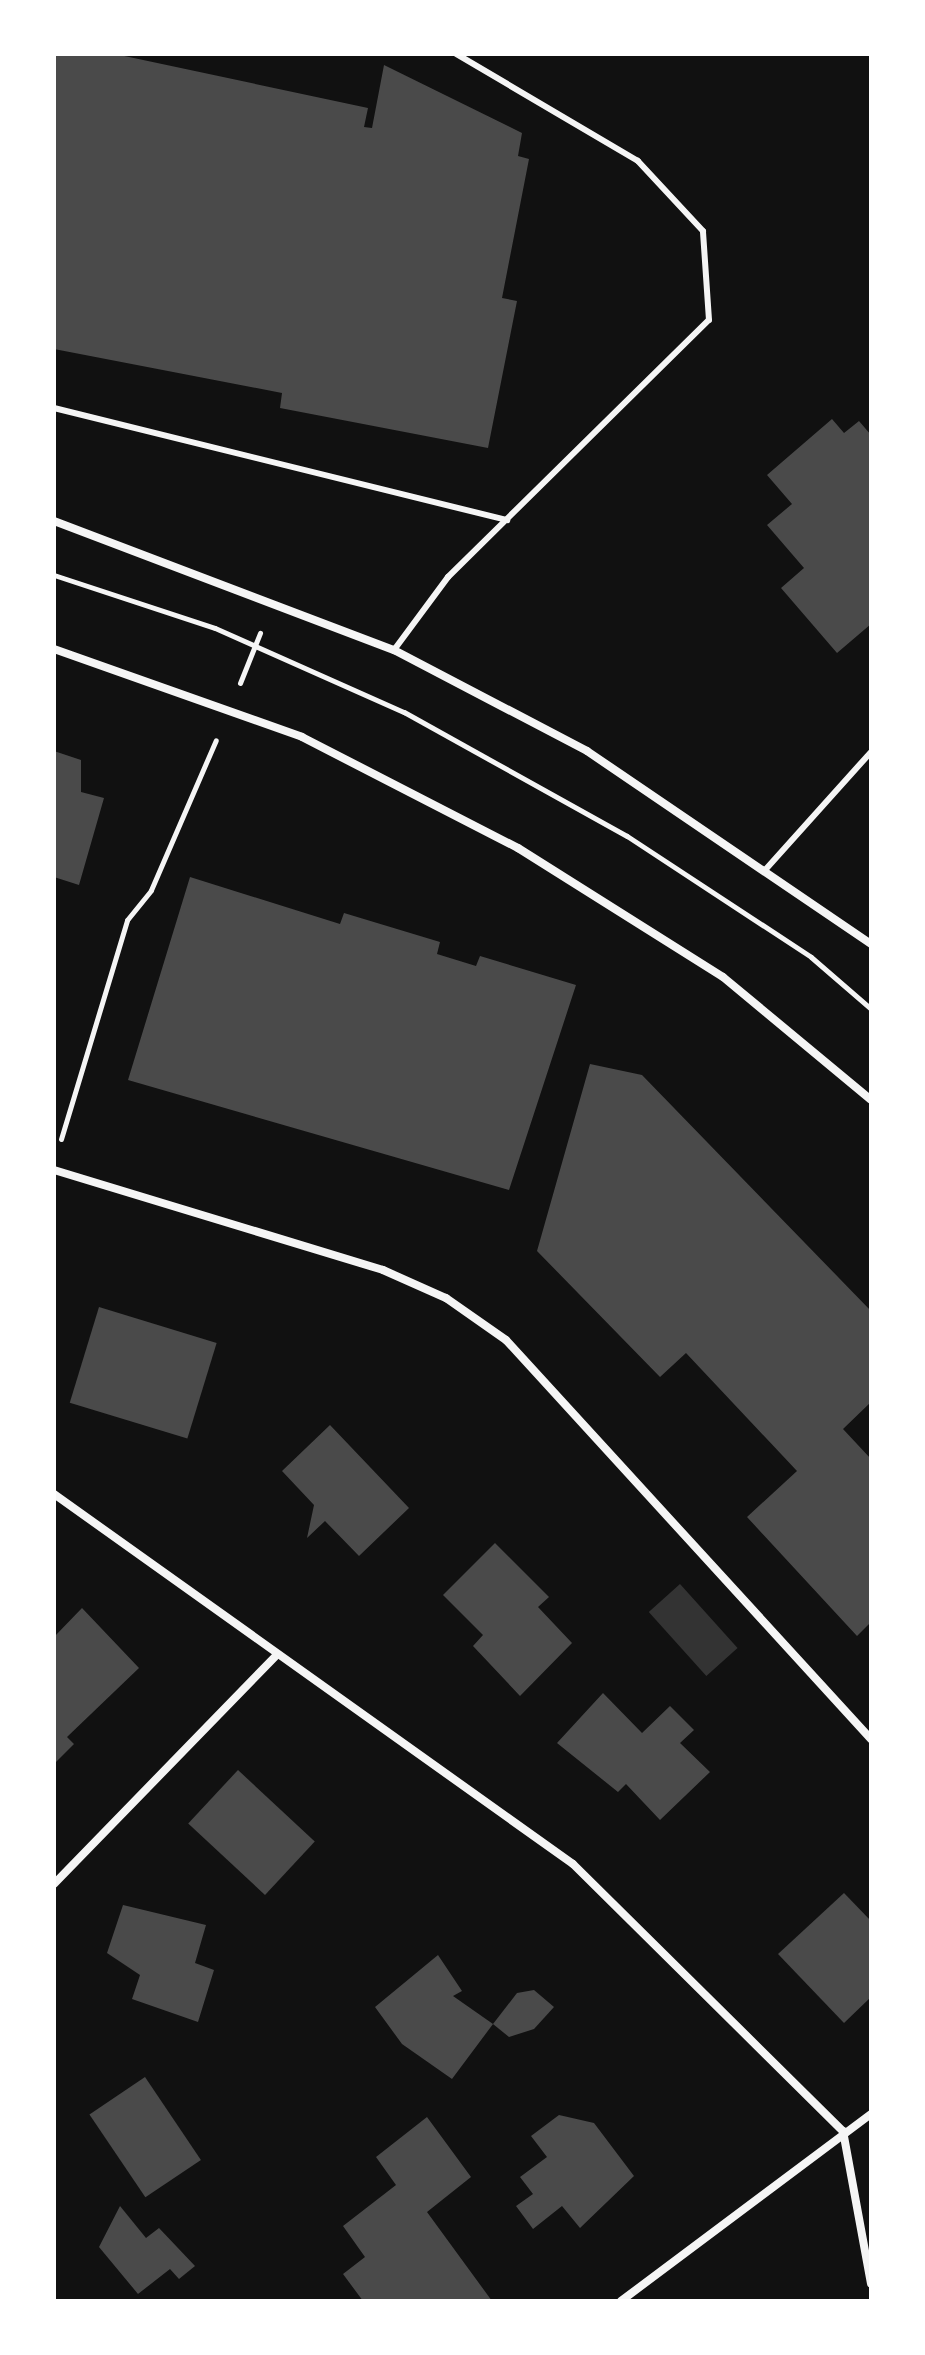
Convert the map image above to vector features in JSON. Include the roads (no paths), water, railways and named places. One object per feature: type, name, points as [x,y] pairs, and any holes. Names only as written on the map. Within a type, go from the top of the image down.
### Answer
[{"type":"street","points":[[54,521],[273,598],[394,650],[587,751],[766,869],[871,944]]},
{"type":"street","points":[[54,649],[230,708],[302,737],[518,848],[723,977],[871,1100]]},
{"type":"street","points":[[54,1170],[383,1270],[446,1298],[506,1340],[871,1739]]},
{"type":"street","points":[[54,1494],[275,1657],[573,1864],[843,2131],[871,2283]]},
{"type":"street","points":[[54,1884],[275,1657]]},
{"type":"street","points":[[621,2301],[843,2131],[871,2114]]},
{"type":"lane","points":[[394,650],[448,577],[709,320],[703,231],[638,161],[456,54]]},
{"type":"lane","points":[[54,408],[507,520]]},
{"type":"lane","points":[[766,869],[871,752]]}]
